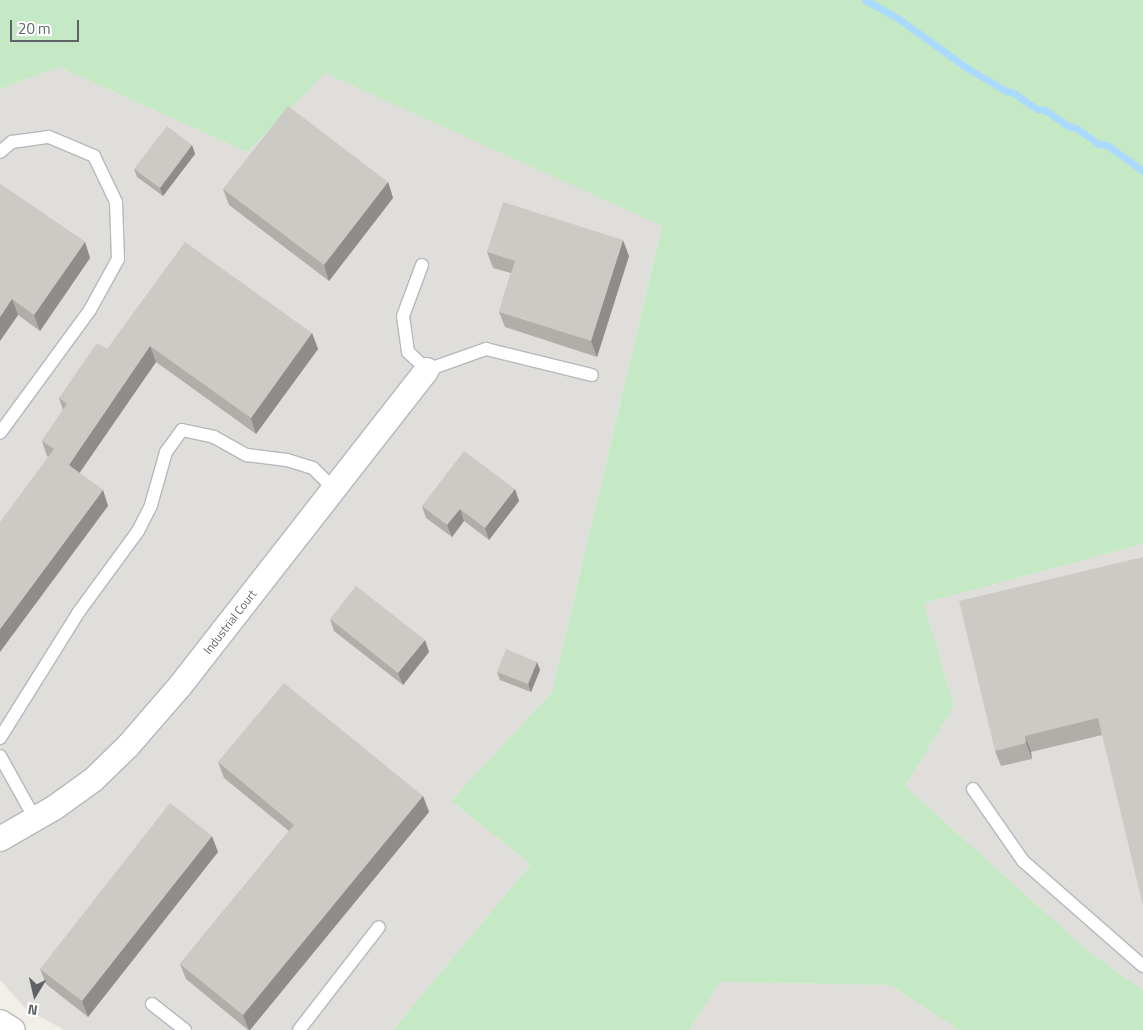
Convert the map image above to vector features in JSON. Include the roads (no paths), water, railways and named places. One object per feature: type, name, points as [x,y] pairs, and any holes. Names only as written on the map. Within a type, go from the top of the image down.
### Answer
[{"type":"street","name":"Industrial Court","points":[[0,840],[93,780],[128,746],[180,686],[427,370]]},
{"type":"street","points":[[0,1022],[13,1030]]},
{"type":"lane","points":[[0,152],[12,142],[49,137],[94,156],[116,202],[118,259],[90,310],[0,434]]},
{"type":"lane","points":[[422,265],[403,316],[408,352],[427,370],[486,349],[592,375]]},
{"type":"lane","points":[[0,738],[78,613],[138,531],[151,505],[166,452],[182,430],[214,437],[247,455],[287,460],[313,468],[334,489]]},
{"type":"lane","points":[[0,756],[35,819]]},
{"type":"lane","points":[[973,788],[1023,861],[1143,966]]},
{"type":"lane","points":[[299,1030],[379,927]]},
{"type":"lane","points":[[152,1004],[185,1030]]},
{"type":"waterway","points":[[865,0],[899,19],[967,68],[1006,91],[1014,93],[1037,109],[1045,110],[1099,144],[1107,145],[1143,171]]}]
